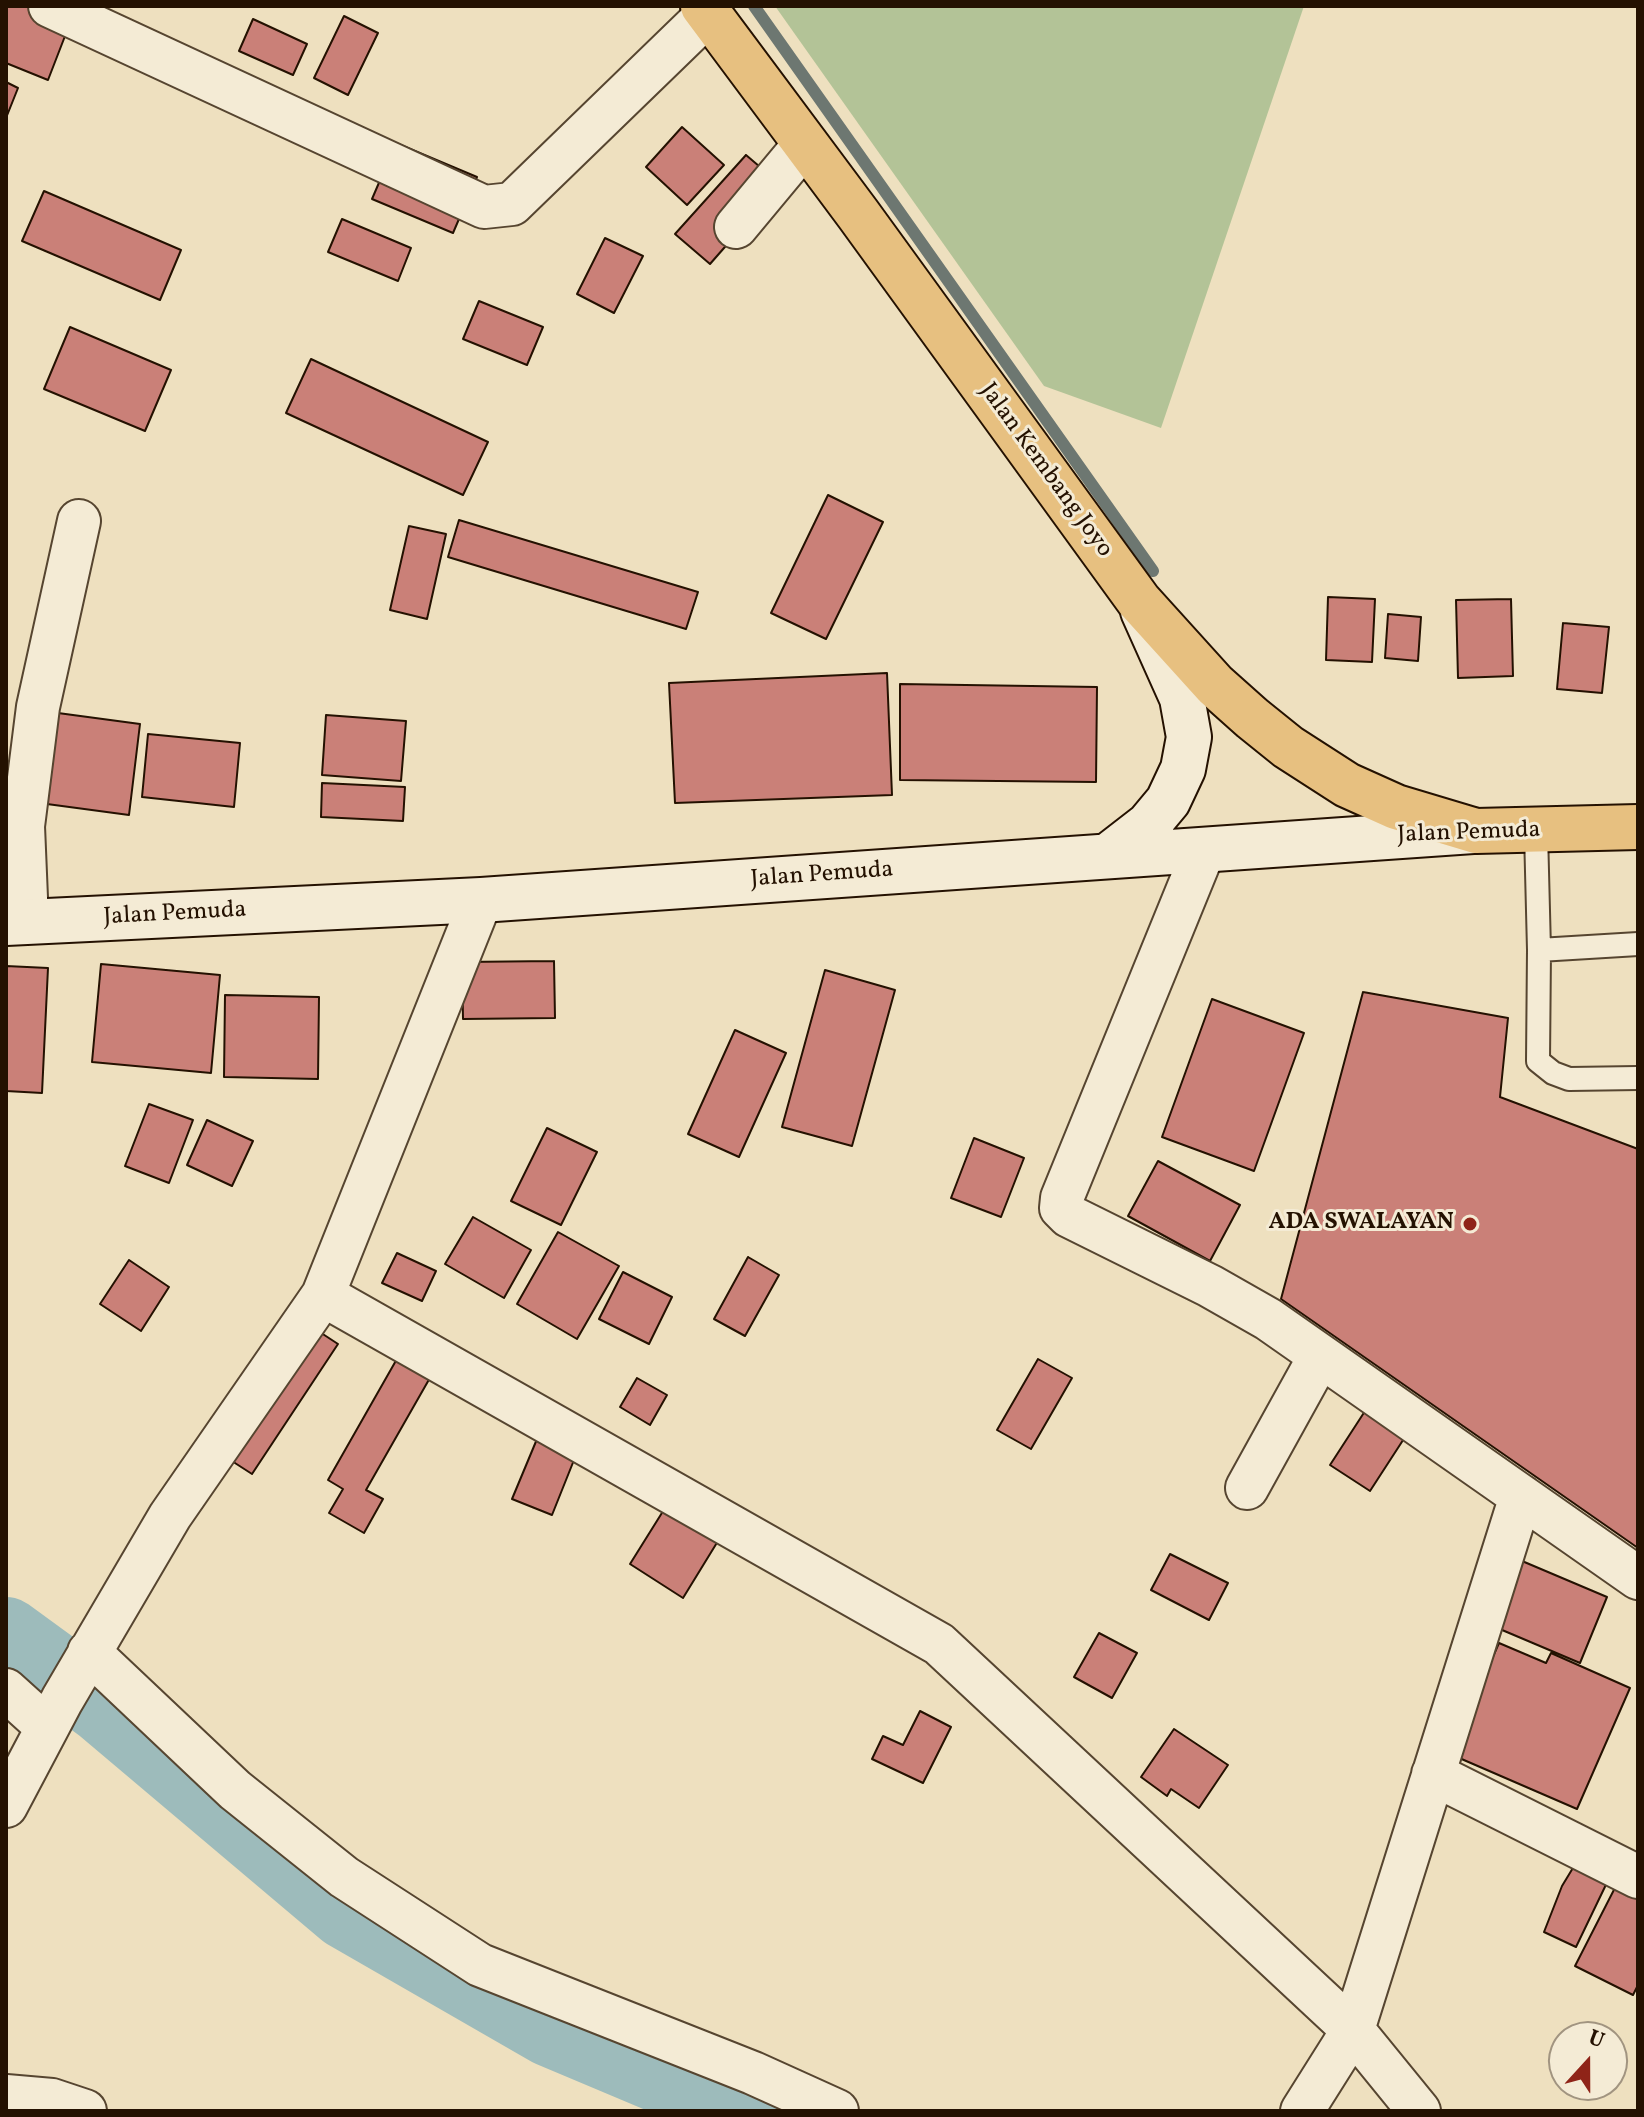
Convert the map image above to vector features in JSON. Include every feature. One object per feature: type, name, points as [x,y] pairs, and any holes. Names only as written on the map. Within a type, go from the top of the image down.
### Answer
[{"type":"main road","name":"Jalan Kembang Joyo","points":[[705,10],[1139,601],[1215,685],[1288,747],[1347,785],[1396,807],[1476,831]]},
{"type":"main road","points":[[1108,856],[1148,825],[1168,801],[1183,769],[1189,737],[1182,698],[1139,601]]},
{"type":"main road","name":"Jalan Pemuda","points":[[17,923],[481,900],[1476,831],[1536,832],[1638,827]]},
{"type":"street","points":[[50,6],[484,207],[512,204],[705,10]]},
{"type":"street","points":[[736,227],[805,144]]},
{"type":"street","points":[[17,923],[23,826],[36,722],[79,521]]},
{"type":"street","points":[[1204,850],[1062,1198],[1061,1208],[1069,1216],[1268,1319],[1638,1578]]},
{"type":"street","points":[[6,1806],[70,1686],[170,1516],[323,1295],[481,900]]},
{"type":"street","points":[[323,1295],[939,1644],[1353,2030],[1419,2111]]},
{"type":"street","points":[[1247,1488],[1320,1356]]},
{"type":"street","points":[[1302,2111],[1353,2030],[1521,1496]]},
{"type":"street","points":[[6,1690],[70,1686],[235,1790],[344,1877],[480,1965],[753,2073],[837,2111]]},
{"type":"street","points":[[1433,1774],[1638,1877]]},
{"type":"street","points":[[6,2096],[52,2100],[85,2111]]},
{"type":"lane","points":[[1536,832],[1538,1061],[1553,1073],[1569,1079],[1638,1078]]},
{"type":"lane","points":[[1539,950],[1638,944]]},
{"type":"green space","points":[[775,6],[1304,6],[1161,428],[1044,386]]},
{"type":"building","points":[[6,6],[42,6],[72,18],[48,80],[6,63]]},
{"type":"building","points":[[344,16],[378,33],[348,95],[314,78]]},
{"type":"building","points":[[253,19],[307,44],[293,75],[239,51]]},
{"type":"building","points":[[6,82],[18,88],[6,118]]},
{"type":"building","points":[[682,127],[724,165],[687,205],[646,167]]},
{"type":"building","points":[[396,143],[477,177],[453,233],[372,199]]},
{"type":"building","points":[[746,155],[780,184],[710,264],[675,234]]},
{"type":"building","points":[[44,191],[181,250],[160,300],[22,241]]},
{"type":"building","points":[[342,219],[411,248],[398,281],[328,252]]},
{"type":"building","points":[[605,238],[643,256],[614,313],[577,294]]},
{"type":"building","points":[[479,301],[543,327],[527,365],[463,339]]},
{"type":"building","points":[[70,327],[171,370],[145,431],[44,389]]},
{"type":"building","points":[[311,359],[488,442],[463,495],[286,413]]},
{"type":"building","points":[[828,495],[883,522],[826,639],[771,613]]},
{"type":"building","points":[[459,520],[698,592],[686,629],[448,557]]},
{"type":"building","points":[[409,526],[446,534],[427,619],[390,610]]},
{"type":"building","points":[[1328,597],[1375,599],[1372,662],[1326,660]]},
{"type":"building","points":[[1511,599],[1513,676],[1458,678],[1456,600]]},
{"type":"building","points":[[1388,614],[1421,617],[1418,661],[1385,658]]},
{"type":"building","points":[[1563,623],[1609,627],[1602,693],[1557,689]]},
{"type":"building","points":[[887,673],[892,795],[675,803],[669,683]]},
{"type":"building","points":[[900,684],[1097,687],[1096,782],[900,780]]},
{"type":"building","points":[[58,713],[140,724],[129,815],[47,804]]},
{"type":"building","points":[[326,715],[406,721],[401,781],[322,775]]},
{"type":"building","points":[[148,734],[240,743],[234,807],[142,797]]},
{"type":"building","points":[[322,783],[405,787],[403,821],[321,817]]},
{"type":"building","points":[[554,961],[555,1018],[463,1019],[462,962]]},
{"type":"building","points":[[101,964],[220,975],[211,1073],[92,1062]]},
{"type":"building","points":[[6,966],[48,968],[42,1093],[6,1091]]},
{"type":"building","points":[[825,970],[895,990],[852,1146],[782,1127]]},
{"type":"building","name":"ADA SWALAYAN","points":[[1363,992],[1508,1018],[1500,1097],[1638,1149],[1638,1548],[1281,1299]]},
{"type":"building","points":[[225,995],[319,997],[318,1079],[224,1077]]},
{"type":"building","points":[[1212,999],[1304,1033],[1254,1171],[1162,1137]]},
{"type":"building","points":[[735,1030],[786,1053],[739,1157],[688,1134]]},
{"type":"building","points":[[149,1104],[193,1120],[169,1183],[125,1166]]},
{"type":"building","points":[[207,1120],[253,1141],[232,1186],[187,1165]]},
{"type":"building","points":[[547,1128],[597,1152],[561,1225],[511,1201]]},
{"type":"building","points":[[974,1138],[1024,1158],[1001,1217],[951,1198]]},
{"type":"building","points":[[1158,1161],[1240,1205],[1210,1261],[1128,1216]]},
{"type":"building","points":[[473,1217],[531,1250],[504,1298],[445,1264]]},
{"type":"building","points":[[558,1232],[619,1266],[577,1339],[517,1304]]},
{"type":"building","points":[[397,1253],[436,1271],[422,1301],[382,1283]]},
{"type":"building","points":[[748,1257],[779,1275],[745,1336],[714,1319]]},
{"type":"building","points":[[129,1260],[169,1287],[141,1331],[100,1304]]},
{"type":"building","points":[[623,1272],[672,1297],[649,1344],[599,1319]]},
{"type":"building","points":[[306,1323],[338,1344],[252,1474],[221,1454]]},
{"type":"building","points":[[406,1343],[439,1362],[366,1490],[383,1499],[364,1533],[329,1513],[343,1489],[328,1480]]},
{"type":"building","points":[[1038,1359],[1072,1378],[1031,1449],[997,1430]]},
{"type":"building","points":[[637,1378],[667,1395],[650,1425],[620,1407]]},
{"type":"building","points":[[1367,1408],[1407,1434],[1370,1491],[1330,1465]]},
{"type":"building","points":[[537,1439],[576,1455],[552,1515],[512,1499]]},
{"type":"building","points":[[665,1508],[718,1541],[683,1598],[630,1564]]},
{"type":"building","points":[[1170,1554],[1228,1583],[1209,1620],[1151,1590]]},
{"type":"building","points":[[1522,1561],[1607,1597],[1580,1663],[1495,1627]]},
{"type":"building","points":[[1099,1633],[1137,1653],[1112,1698],[1074,1677]]},
{"type":"building","points":[[1499,1643],[1546,1663],[1551,1653],[1630,1688],[1577,1809],[1450,1754]]},
{"type":"building","points":[[920,1711],[951,1727],[923,1783],[872,1759],[883,1736],[903,1745]]},
{"type":"building","points":[[1174,1729],[1228,1765],[1199,1808],[1171,1789],[1167,1796],[1141,1777]]},
{"type":"building","points":[[1582,1853],[1614,1868],[1576,1947],[1544,1932],[1562,1886]]},
{"type":"building","points":[[1620,1878],[1638,1887],[1638,1985],[1633,1995],[1575,1966]]},
{"type":"waterway","points":[[754,6],[1153,571]]},
{"type":"waterway","points":[[6,1635],[102,1705],[346,1911],[551,2029],[746,2111]]},
{"type":"place","name":"ADA SWALAYAN","points":[[1470,1224]]}]
